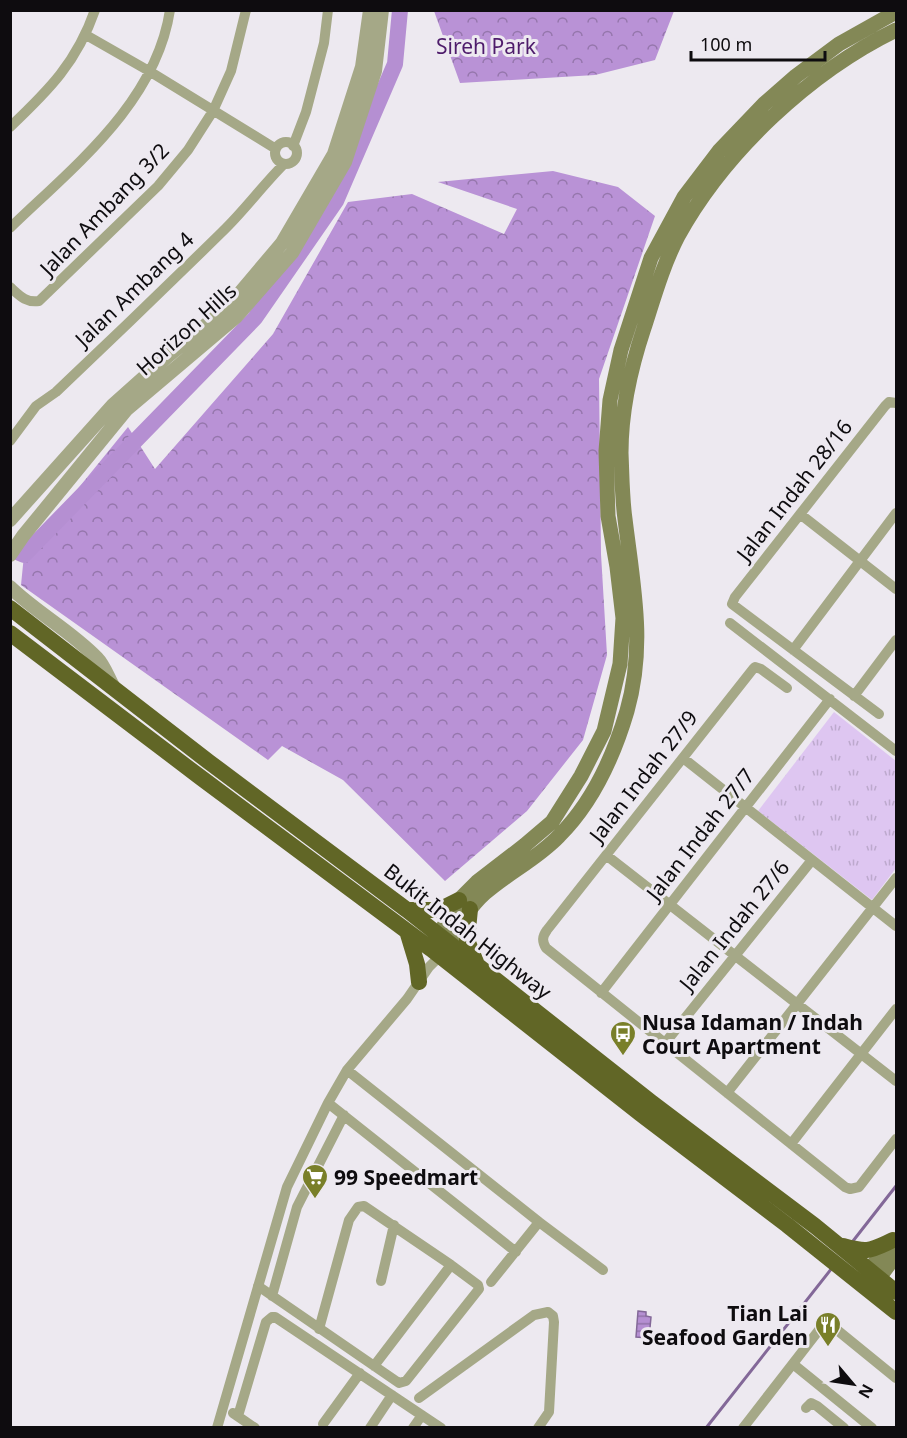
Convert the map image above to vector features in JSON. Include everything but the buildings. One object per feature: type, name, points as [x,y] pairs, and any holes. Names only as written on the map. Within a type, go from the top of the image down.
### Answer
[{"type":"highway","name":"Bukit Indah Highway","points":[[10,608],[209,762],[407,910],[435,955],[480,969],[829,1249]]},
{"type":"highway","name":"Bukit Indah Highway","points":[[10,633],[407,931],[642,1115],[829,1249],[854,1261],[897,1312]]},
{"type":"highway","points":[[407,910],[439,910],[464,904],[467,940],[480,969]]},
{"type":"highway","points":[[407,931],[417,964],[435,955]]},
{"type":"highway","points":[[829,1249],[854,1261],[871,1251],[895,1243]]},
{"type":"highway","name":"Bukit Indah Highway","points":[[869,1280],[897,1292]]},
{"type":"main road","points":[[435,955],[477,882],[552,822],[581,776],[604,731],[620,664],[623,618],[608,516],[606,451],[610,400],[621,350],[655,249],[684,197],[719,151],[764,104],[796,76],[839,44],[897,12]]},
{"type":"main road","points":[[464,904],[486,892],[537,857],[562,834],[597,784],[627,710],[637,666],[638,619],[624,516],[621,449],[635,356],[665,264],[674,245],[697,205],[734,157],[776,115],[807,87],[848,57],[897,30]]},
{"type":"main road","points":[[869,1280],[895,1243]]},
{"type":"street","points":[[10,125],[49,90],[62,74],[86,35],[95,10]]},
{"type":"street","points":[[10,228],[112,129],[132,102],[161,44],[170,10]]},
{"type":"street","name":"Jalan Ambang 3/2","points":[[10,286],[25,300],[39,302],[159,186],[188,150],[213,111],[231,71],[246,10]]},
{"type":"street","points":[[293,146],[309,100],[324,43],[328,10]]},
{"type":"street","name":"Horizon Hills","points":[[10,520],[112,405],[228,307],[282,243],[334,154],[362,67],[370,10]]},
{"type":"street","name":"Horizon Hills","points":[[10,555],[126,410],[236,317],[292,253],[345,162],[375,71],[382,10]]},
{"type":"street","points":[[86,35],[276,149]]},
{"type":"street","points":[[284,143],[293,146],[296,152],[295,158],[291,163],[284,164],[276,159],[276,149],[284,143]]},
{"type":"street","name":"Jalan Ambang 4","points":[[10,441],[36,406],[56,392],[178,277],[200,252],[230,225],[284,164]]},
{"type":"street","name":"Jalan Indah 28/16","points":[[793,650],[732,604],[735,597],[800,514],[893,403]]},
{"type":"street","points":[[879,714],[793,650],[859,560],[897,513]]},
{"type":"street","points":[[800,514],[897,589]]},
{"type":"street","points":[[10,587],[99,659],[114,688]]},
{"type":"street","points":[[730,622],[897,752]]},
{"type":"street","points":[[854,696],[897,640]]},
{"type":"street","name":"Jalan Indah 27/9","points":[[601,993],[546,948],[543,936],[755,667],[787,688]]},
{"type":"street","name":"Jalan Indah 27/7","points":[[601,993],[830,699]]},
{"type":"street","points":[[683,758],[897,926]]},
{"type":"street","points":[[606,855],[897,1081]]},
{"type":"street","name":"Jalan Indah 27/6","points":[[665,1043],[812,860]]},
{"type":"street","points":[[727,1093],[897,878]]},
{"type":"street","points":[[217,1428],[287,1187],[328,1103],[347,1070],[435,955]]},
{"type":"street","points":[[601,993],[850,1190],[859,1187],[897,1139]]},
{"type":"street","points":[[791,1144],[897,1009]]},
{"type":"street","points":[[347,1070],[603,1270]]},
{"type":"street","points":[[328,1103],[516,1252]]},
{"type":"street","points":[[272,1296],[297,1207],[344,1115]]},
{"type":"street","points":[[258,1286],[319,1329],[399,1383],[403,1383],[479,1289],[478,1285],[394,1225],[364,1206],[358,1207],[349,1220],[319,1329]]},
{"type":"street","points":[[491,1282],[539,1222]]},
{"type":"street","points":[[381,1281],[394,1225]]},
{"type":"street","points":[[374,1366],[451,1266]]},
{"type":"street","points":[[419,1398],[534,1315],[548,1312],[553,1316],[549,1412],[538,1428]]},
{"type":"street","points":[[238,1416],[266,1322],[275,1317],[441,1428]]},
{"type":"street","points":[[743,1428],[826,1321],[897,1378]]},
{"type":"street","points":[[793,1364],[872,1428]]},
{"type":"street","points":[[324,1424],[360,1373]]},
{"type":"street","points":[[370,1428],[392,1395]]},
{"type":"street","points":[[806,1408],[811,1403],[818,1406],[842,1427]]},
{"type":"street","points":[[224,1406],[255,1428]]},
{"type":"street","points":[[414,1428],[422,1415]]},
{"type":"green space","name":"Sireh Park","points":[[434,10],[674,11],[655,60],[595,75],[460,83]]},
{"type":"green space","points":[[553,171],[618,187],[655,216],[599,379],[601,554],[607,655],[583,740],[527,811],[445,881],[343,780],[282,746],[268,760],[21,585],[24,555],[128,427],[155,469],[273,334],[348,202],[412,194],[504,234],[517,209],[438,182]]},
{"type":"green space","points":[[834,712],[896,761],[896,868],[872,900],[758,811]]},
{"type":"shaded area","points":[[638,1311],[646,1312],[646,1316],[651,1317],[649,1338],[636,1337]]},
{"type":"waterway","points":[[10,549],[24,555],[255,318],[336,201],[395,64],[400,10]]},
{"type":"waterway","points":[[853,1241],[896,1186]]},
{"type":"waterway","points":[[706,1428],[832,1268]]},
{"type":"place","name":"Nusa Idaman / Indah Court Apartment","points":[[623,1057]]},
{"type":"place","name":"99 Speedmart","points":[[315,1200]]},
{"type":"place","name":"Tian Lai Seafood Garden","points":[[828,1348]]}]
